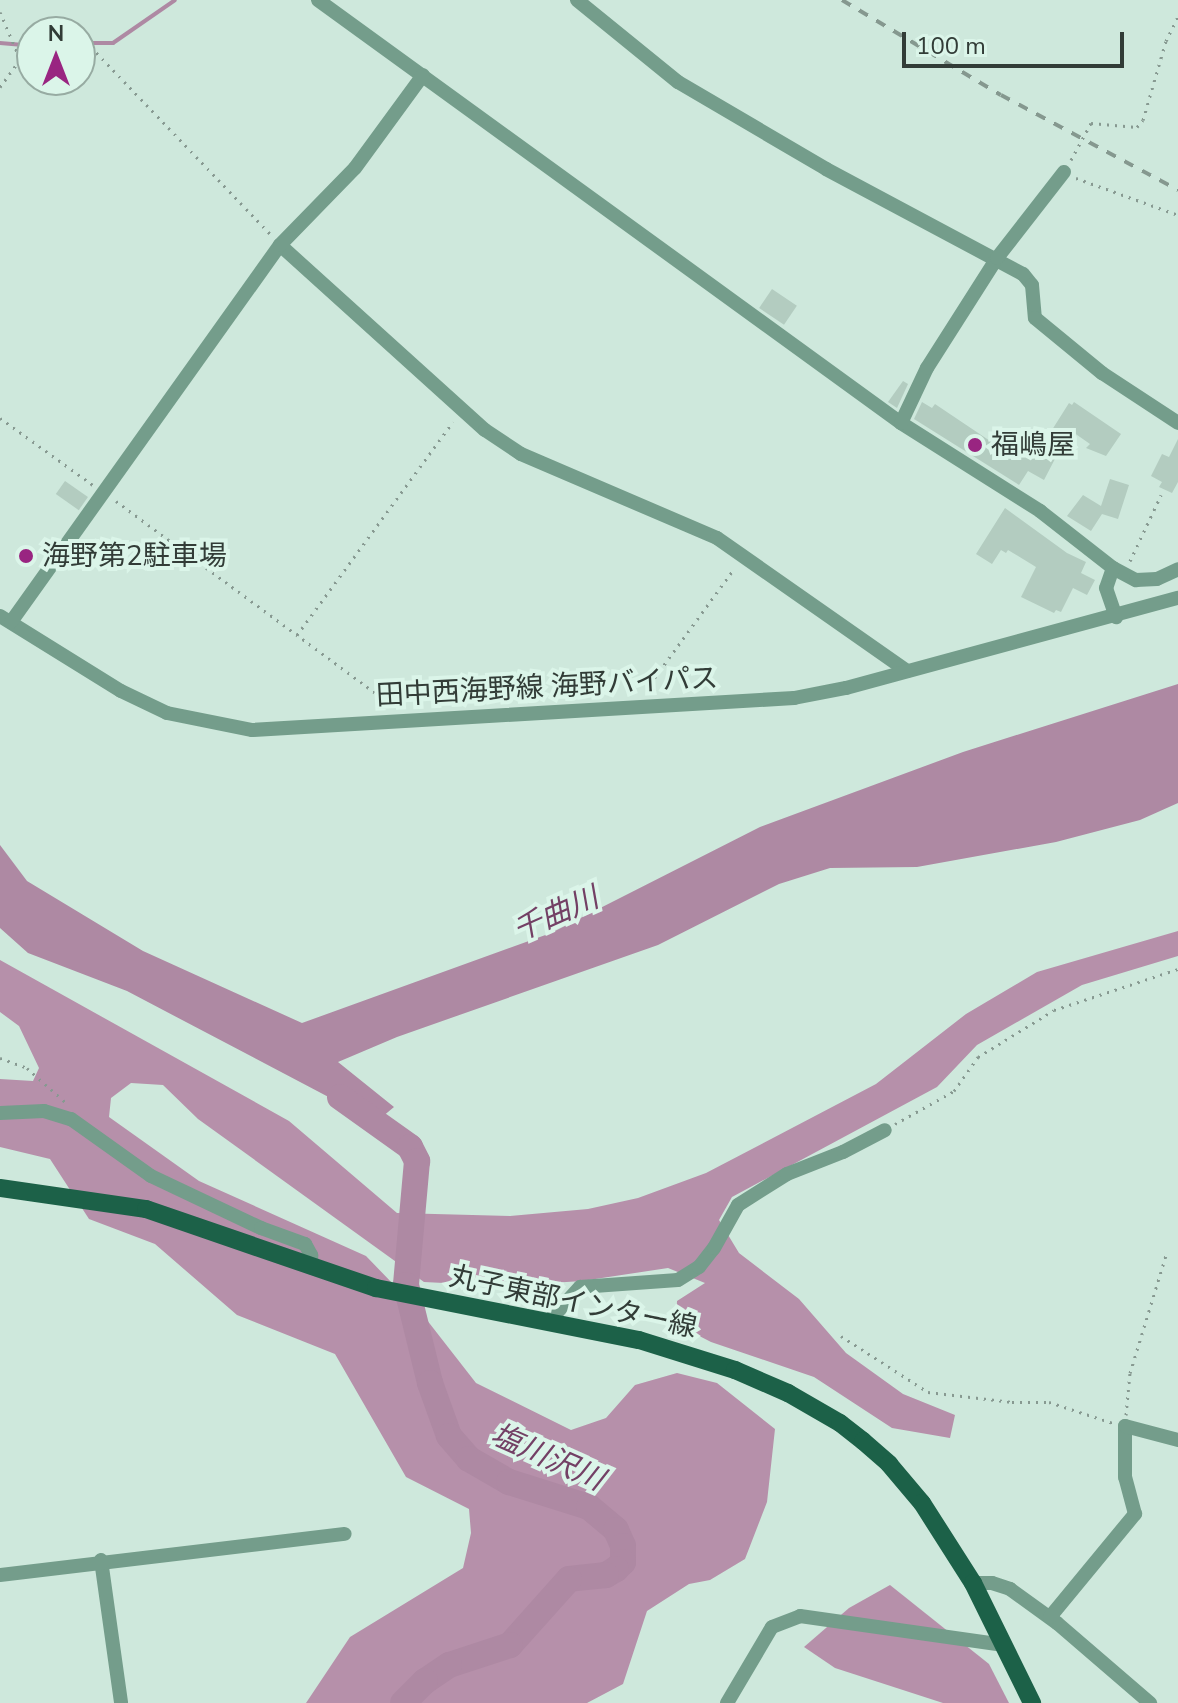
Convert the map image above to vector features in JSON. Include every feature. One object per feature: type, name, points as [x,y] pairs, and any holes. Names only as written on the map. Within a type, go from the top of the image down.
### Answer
[{"type":"main road","name":"丸子東部インター線","points":[[0,1188],[146,1209],[189,1221],[312,1268],[376,1288],[550,1320],[696,1356],[764,1380],[812,1404],[889,1464],[937,1524],[973,1583],[1032,1703]]},
{"type":"street","points":[[318,0],[901,423],[1040,511],[1118,572],[1136,580],[1157,579],[1178,569]]},
{"type":"street","points":[[577,0],[678,82],[826,169],[1023,274],[1032,285],[1035,318],[1102,373],[1178,423]]},
{"type":"street","points":[[5,619],[280,245],[355,168],[423,75]]},
{"type":"street","points":[[901,423],[927,368],[997,258],[1064,172]]},
{"type":"street","points":[[280,245],[463,410],[521,454],[666,514],[745,554],[907,671]]},
{"type":"street","points":[[1116,617],[1106,588],[1118,572]]},
{"type":"street","name":"田中西海野線 海野バイパス","points":[[5,619],[121,691],[167,713],[252,730],[794,698],[1116,617],[1178,598]]},
{"type":"street","points":[[0,1113],[44,1111],[71,1119],[151,1176],[261,1228],[305,1244],[311,1255],[312,1268]]},
{"type":"street","points":[[550,1320],[580,1287],[678,1280],[707,1258],[738,1205],[787,1174],[843,1152],[885,1130]]},
{"type":"street","points":[[1050,1617],[1135,1514],[1125,1477],[1125,1426],[1178,1440]]},
{"type":"street","points":[[0,1575],[101,1560],[345,1534]]},
{"type":"street","points":[[101,1560],[121,1703]]},
{"type":"street","points":[[973,1583],[992,1583],[1010,1589],[1050,1617],[1150,1703]]},
{"type":"street","points":[[727,1703],[772,1627],[800,1616],[1004,1645]]},
{"type":"path","points":[[0,12],[16,50]]},
{"type":"path","points":[[1178,16],[1166,41],[1143,120],[1137,127],[1091,123],[1064,172],[1178,215]]},
{"type":"path","points":[[96,52],[280,245]]},
{"type":"path","points":[[0,87],[16,65]]},
{"type":"path","points":[[297,635],[463,410]]},
{"type":"path","points":[[0,418],[380,696],[390,722]]},
{"type":"path","points":[[1118,572],[1161,495]]},
{"type":"path","points":[[645,709],[650,684],[745,554]]},
{"type":"path","points":[[885,1130],[954,1091],[978,1057],[1054,1010],[1178,969]]},
{"type":"path","points":[[0,1058],[27,1068],[70,1107]]},
{"type":"path","points":[[841,1336],[928,1392],[1012,1402],[1049,1402],[1125,1426],[1130,1373],[1167,1252]]},
{"type":"shaded area","points":[[1178,684],[1178,803],[1140,820],[1056,842],[917,867],[830,868],[779,884],[658,945],[397,1037],[338,1062],[394,1107],[376,1122],[127,991],[28,953],[0,928],[0,845],[27,881],[143,951],[302,1023],[551,933],[760,827],[963,752]]},
{"type":"shaded area","points":[[1178,931],[1178,956],[1082,985],[977,1045],[937,1087],[732,1197],[719,1220],[739,1253],[799,1299],[846,1353],[903,1394],[955,1415],[950,1438],[892,1428],[814,1377],[711,1342],[676,1324],[677,1301],[705,1283],[668,1268],[582,1281],[504,1286],[424,1282],[198,1119],[163,1085],[131,1083],[111,1098],[109,1117],[199,1181],[366,1256],[423,1315],[476,1383],[571,1430],[606,1418],[635,1385],[677,1373],[717,1383],[775,1429],[767,1502],[745,1559],[710,1580],[689,1584],[647,1611],[623,1684],[587,1703],[306,1703],[350,1637],[463,1568],[471,1533],[469,1509],[406,1477],[335,1354],[237,1315],[155,1244],[89,1219],[50,1159],[0,1147],[0,1079],[33,1081],[39,1068],[19,1026],[0,1012],[0,960],[289,1121],[397,1213],[510,1216],[588,1209],[638,1198],[706,1173],[876,1084],[966,1014],[1037,972]]},
{"type":"shaded area","points":[[890,1585],[989,1664],[1009,1703],[943,1703],[835,1668],[804,1647],[849,1608]]},
{"type":"building","points":[[772,289],[797,306],[784,325],[759,308]]},
{"type":"building","points":[[903,381],[908,384],[897,408],[888,402]]},
{"type":"building","points":[[922,402],[932,408],[935,404],[1002,449],[1008,439],[1022,448],[1032,432],[1045,441],[1069,403],[1072,405],[1074,402],[1121,434],[1106,456],[1086,448],[1090,444],[1070,430],[1044,480],[1028,471],[1019,485],[914,419]]},
{"type":"building","points":[[1178,439],[1178,482],[1172,493],[1159,487],[1162,482],[1151,476],[1162,454],[1169,457]]},
{"type":"building","points":[[1110,479],[1129,485],[1118,519],[1102,514],[1091,531],[1067,516],[1083,495],[1101,506]]},
{"type":"building","points":[[65,481],[88,497],[79,510],[56,494]]},
{"type":"building","points":[[1005,508],[1067,553],[1086,562],[1081,573],[1095,580],[1087,595],[1073,588],[1061,612],[1056,610],[1054,613],[1021,597],[1036,567],[1008,550],[1006,553],[1001,550],[992,564],[976,554]]},
{"type":"waterway","points":[[96,43],[113,43],[175,0]]},
{"type":"waterway","points":[[0,43],[16,44]]},
{"type":"waterway","name":"塩川沢川","points":[[340,1097],[410,1147],[417,1161],[406,1285],[430,1383],[449,1436],[469,1459],[509,1482],[589,1507],[616,1530],[623,1546],[623,1562],[616,1569],[606,1575],[569,1579],[510,1645],[449,1665],[425,1681],[403,1703]]},
{"type":"railway","points":[[842,0],[1001,95],[1178,190]]},
{"type":"place","name":"福嶋屋","points":[[975,445]]},
{"type":"place","name":"海野第2駐車場","points":[[26,556]]},
{"type":"water label","name":"千曲川","points":[[556,915]]}]
